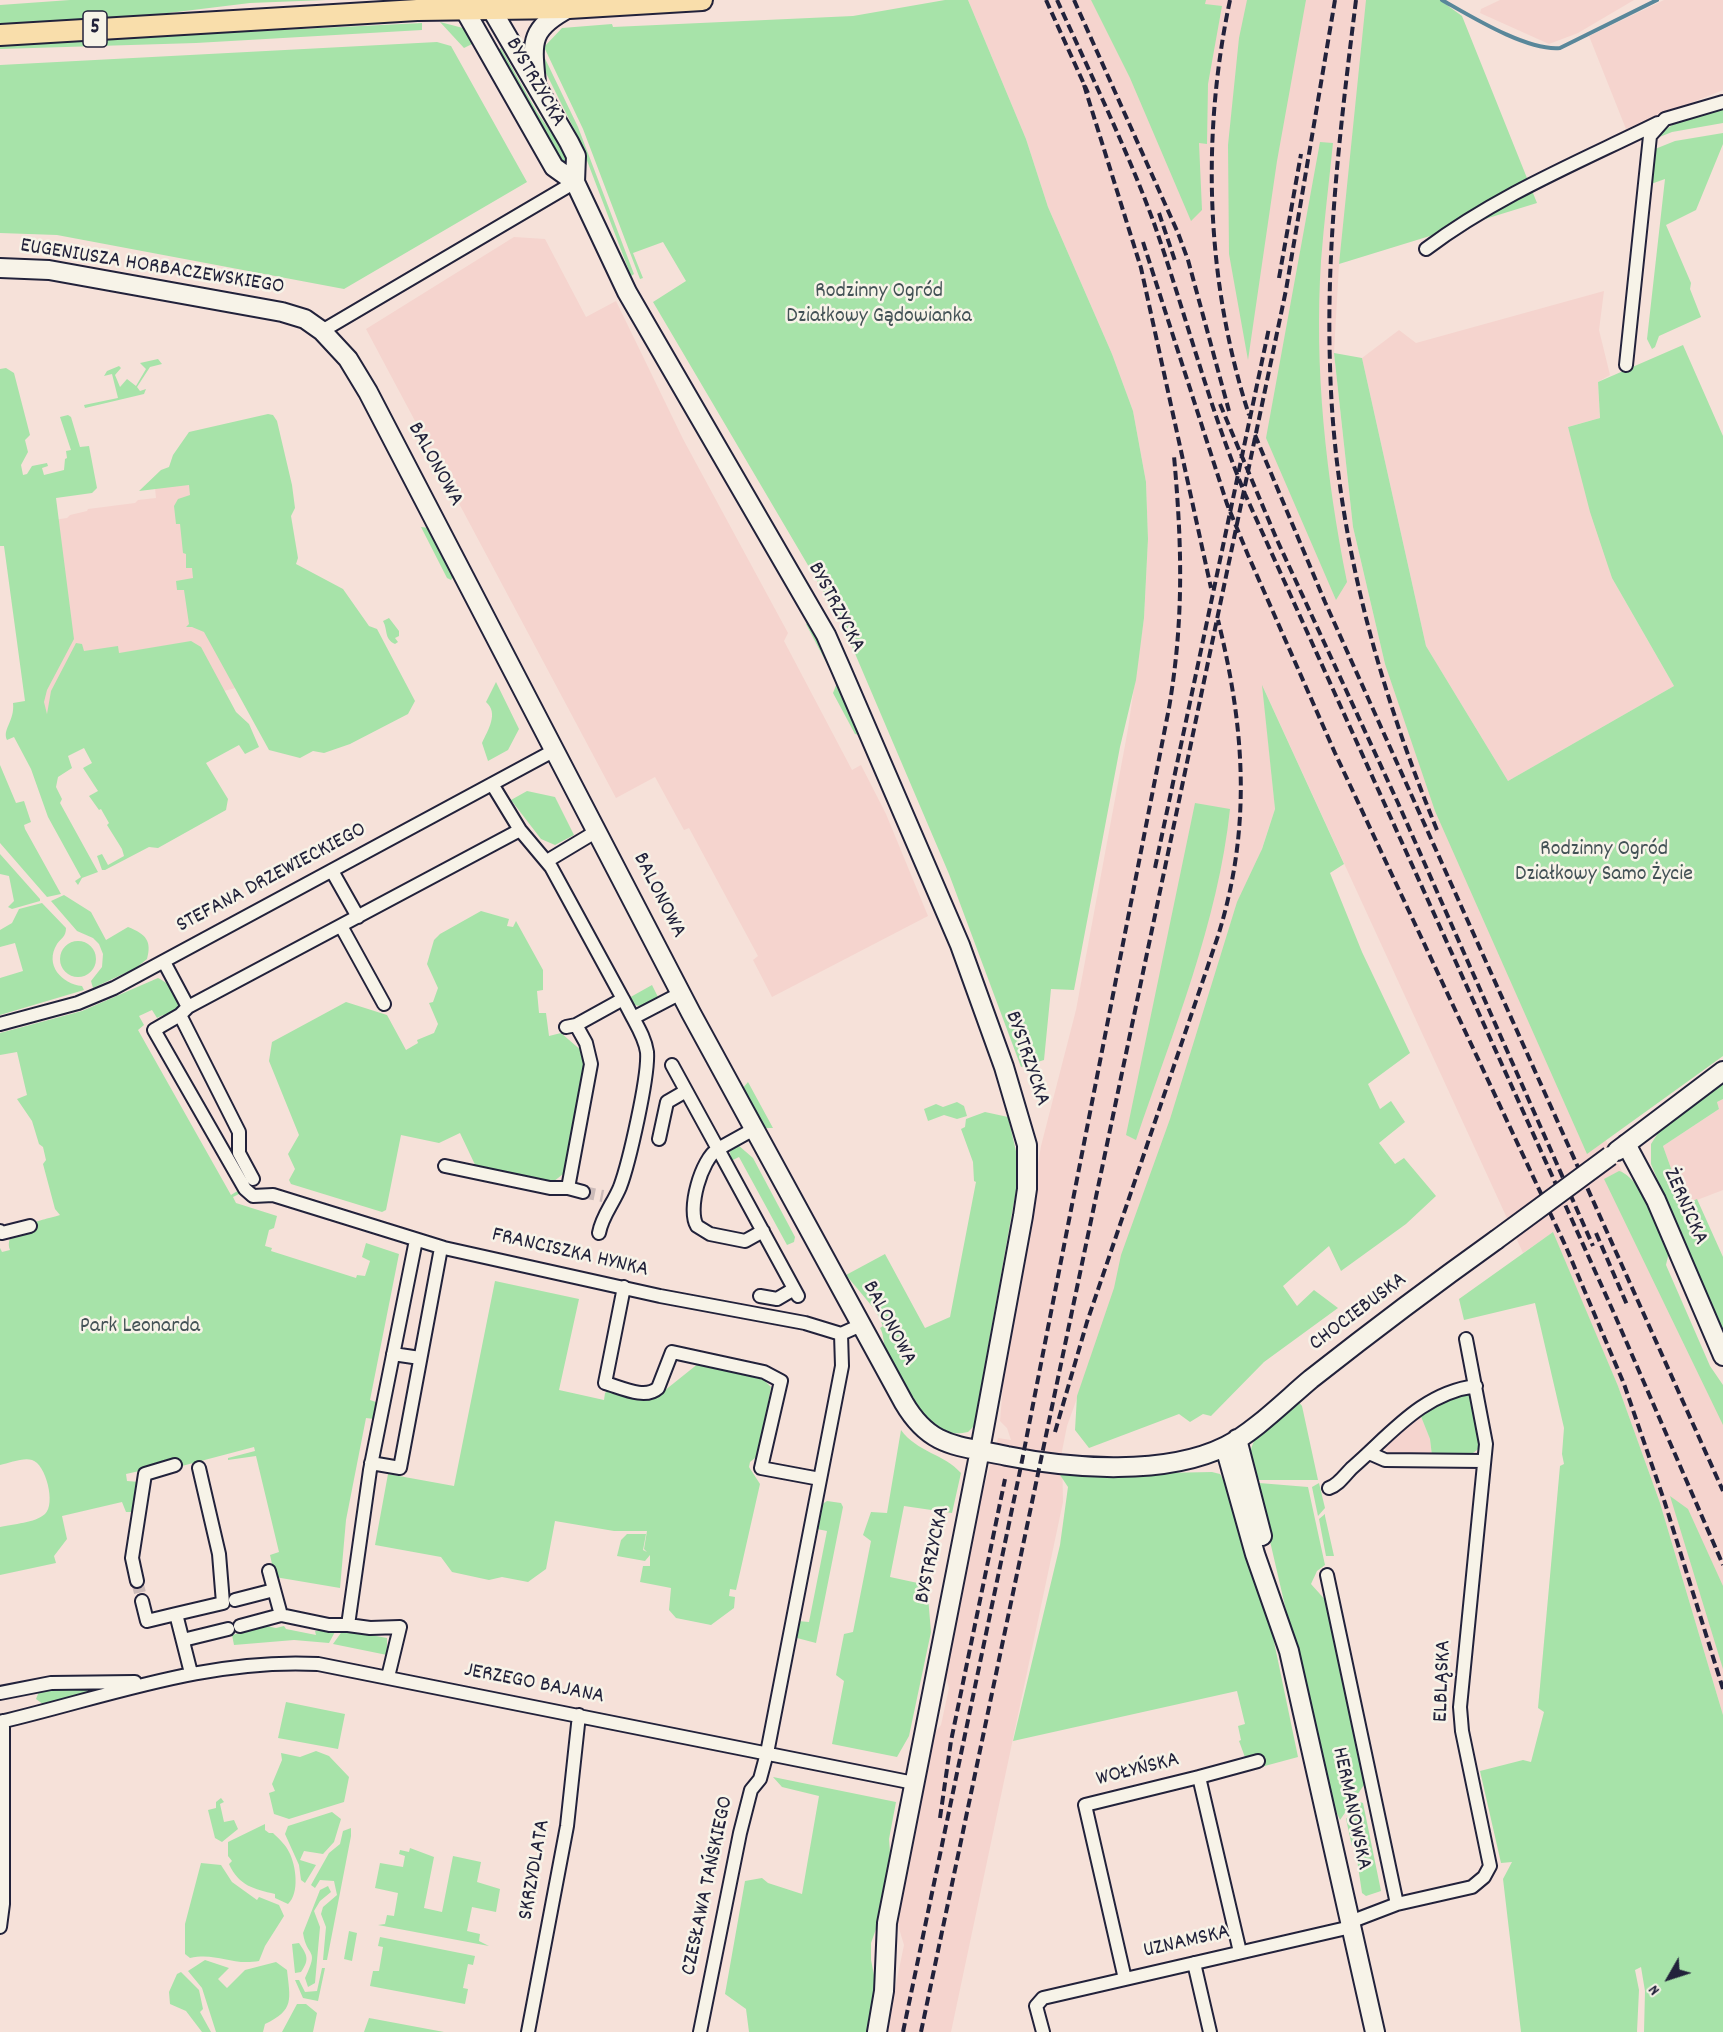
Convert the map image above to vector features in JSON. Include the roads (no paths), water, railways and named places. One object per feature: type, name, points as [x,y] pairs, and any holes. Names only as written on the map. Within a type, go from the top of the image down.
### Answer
[{"type":"main road","name":"5","points":[[0,35],[421,10],[462,5],[569,8],[702,0]]},
{"type":"street","name":"BYSTRZYCKA","points":[[462,5],[554,167],[575,182]]},
{"type":"street","name":"BYSTRZYCKA","points":[[489,5],[576,156],[575,182],[627,292],[825,635],[960,945],[1016,1102],[1027,1144],[1028,1189],[980,1450],[886,1923],[884,1991],[877,2032]]},
{"type":"street","points":[[537,88],[532,46],[535,37],[545,22],[569,8]]},
{"type":"street","points":[[1426,249],[1464,220],[1511,194],[1662,121],[1723,102]]},
{"type":"street","points":[[1626,365],[1648,143],[1653,130],[1662,121]]},
{"type":"street","points":[[322,331],[575,182]]},
{"type":"street","name":"EUGENIUSZA HORBACZEWSKIEGO","points":[[0,268],[49,270],[282,312],[305,319],[322,331]]},
{"type":"street","name":"BALONOWA","points":[[322,331],[348,359],[368,393],[681,993],[861,1325],[918,1425],[938,1439],[980,1450]]},
{"type":"street","name":"STEFANA DRZEWIECKIEGO","points":[[0,1024],[106,993],[555,750]]},
{"type":"street","points":[[492,784],[520,830],[548,861],[645,1043],[646,1062],[622,1180],[609,1198],[599,1233]]},
{"type":"street","points":[[253,1179],[241,1171],[154,1030],[184,1011],[520,830]]},
{"type":"street","points":[[548,861],[597,831]]},
{"type":"street","points":[[332,871],[358,917]]},
{"type":"street","points":[[341,926],[384,1004]]},
{"type":"street","points":[[164,962],[184,1011],[194,1048],[239,1132],[241,1171]]},
{"type":"street","points":[[633,1018],[681,993]]},
{"type":"street","points":[[568,1188],[591,1064],[586,1043],[571,1026],[622,999]]},
{"type":"street","points":[[672,1065],[796,1293],[777,1299],[760,1296]]},
{"type":"street","name":"CHOCIEBUSKA","points":[[980,1450],[1067,1466],[1159,1463],[1190,1458],[1231,1443],[1362,1340],[1723,1071]]},
{"type":"street","points":[[659,1139],[667,1102],[686,1091]]},
{"type":"street","points":[[754,1129],[718,1149],[705,1163],[693,1214],[695,1223],[705,1233],[745,1241],[763,1231]]},
{"type":"street","name":"ŻERNICKA","points":[[1626,1144],[1653,1194],[1723,1356]]},
{"type":"street","points":[[445,1166],[550,1188],[583,1191]]},
{"type":"street","name":"FRANCISZKA HYNKA","points":[[241,1171],[248,1194],[273,1196],[441,1248],[805,1323],[841,1334]]},
{"type":"street","points":[[0,1231],[2,1233],[30,1226]]},
{"type":"street","points":[[348,1625],[371,1463],[416,1240]]},
{"type":"street","points":[[371,1463],[400,1468],[441,1248]]},
{"type":"street","points":[[624,1287],[605,1383],[644,1394],[654,1391],[658,1388],[672,1352],[764,1372],[781,1381],[761,1468],[820,1479]]},
{"type":"street","points":[[841,1334],[861,1325]]},
{"type":"street","name":"CZESŁAWA TAŃSKIEGO","points":[[700,2032],[740,1833],[751,1790],[760,1779],[767,1753],[842,1366],[841,1334]]},
{"type":"street","name":"ELBLĄSKA","points":[[1351,1924],[1397,1904],[1472,1887],[1484,1877],[1490,1866],[1462,1731],[1460,1707],[1485,1427],[1466,1339]]},
{"type":"street","points":[[393,1353],[420,1358]]},
{"type":"street","points":[[1329,1488],[1369,1453],[1388,1432],[1419,1409],[1442,1396],[1476,1386]]},
{"type":"street","name":"HERMANOWSKA","points":[[1231,1443],[1265,1549],[1272,1597],[1301,1700],[1375,2032]]},
{"type":"street","points":[[1369,1453],[1385,1460],[1483,1461]]},
{"type":"street","points":[[137,1581],[132,1558],[145,1474],[175,1465]]},
{"type":"street","points":[[142,1601],[147,1621],[223,1603],[219,1554],[199,1468]]},
{"type":"street","points":[[269,1571],[281,1616]]},
{"type":"street","points":[[1327,1575],[1397,1904]]},
{"type":"street","points":[[235,1600],[274,1590]]},
{"type":"street","points":[[176,1614],[191,1673]]},
{"type":"street","points":[[183,1640],[281,1616],[370,1629],[400,1627],[388,1677]]},
{"type":"street","name":"JERZEGO BAJANA","points":[[1,1722],[145,1683],[191,1673],[256,1663],[318,1664],[914,1783]]},
{"type":"street","name":"JERZEGO BAJANA","points":[[0,1693],[51,1683],[89,1681],[145,1683]]},
{"type":"street","name":"SKRZYDLATA","points":[[528,2032],[567,1826],[579,1715]]},
{"type":"street","points":[[0,1927],[3,1904],[1,1722]]},
{"type":"street","points":[[1199,1777],[1258,1761]]},
{"type":"street","name":"WOŁYŃSKA","points":[[1125,1979],[1086,1805],[1199,1777],[1240,1953]]},
{"type":"street","name":"UZNAMSKA","points":[[1043,2032],[1036,2006],[1043,1998],[1240,1953],[1351,1924]]},
{"type":"street","points":[[1194,1963],[1210,2032]]},
{"type":"waterway","points":[[1442,0],[1516,39],[1560,48],[1657,0]]},
{"type":"tunnel","points":[[583,1192],[603,1196]]},
{"type":"tunnel","points":[[137,1581],[142,1601]]},
{"type":"railway","points":[[1046,0],[1088,93]]},
{"type":"railway","points":[[1057,0],[1144,197],[1220,428],[1245,494],[1613,1311],[1723,1565]]},
{"type":"railway","points":[[1074,0],[1178,233],[1188,260],[1229,411]]},
{"type":"railway","points":[[1230,0],[1215,104],[1212,209],[1216,261],[1224,313],[1249,415]]},
{"type":"railway","points":[[921,2032],[1286,290],[1335,0]]},
{"type":"railway","points":[[1356,0],[1340,136],[1330,274],[1329,319],[1333,425],[1340,485],[1362,602],[1395,717],[1437,830]]},
{"type":"railway","points":[[1084,85],[1141,268],[1211,588]]},
{"type":"railway","points":[[1279,278],[1301,154]]},
{"type":"railway","points":[[1159,213],[1175,261]]},
{"type":"railway","points":[[1143,242],[1227,504],[1248,555],[1335,753],[1566,1247],[1624,1384],[1664,1500],[1723,1689]]},
{"type":"railway","points":[[1155,868],[1269,328]]},
{"type":"railway","points":[[1220,404],[1277,540],[1398,803],[1593,1246]]},
{"type":"railway","points":[[1255,435],[1325,602],[1723,1491]]},
{"type":"railway","points":[[903,2032],[1021,1466],[1169,708],[1177,644],[1180,582],[1179,521],[1174,456]]},
{"type":"railway","points":[[1055,1432],[1087,1322],[1217,939],[1228,898],[1236,858],[1241,780],[1234,700],[1218,620]]},
{"type":"railway","points":[[1596,1233],[1628,1307]]},
{"type":"railway","points":[[940,1818],[951,1741],[1005,1479]]},
{"type":"park label","name":"Rodzinny Ogród Działkowy Gądowianka","points":[[879,306]]},
{"type":"park label","name":"Rodzinny Ogród Działkowy Samo Życie","points":[[1604,864]]},
{"type":"park label","name":"Park Leonarda","points":[[140,1328]]}]
